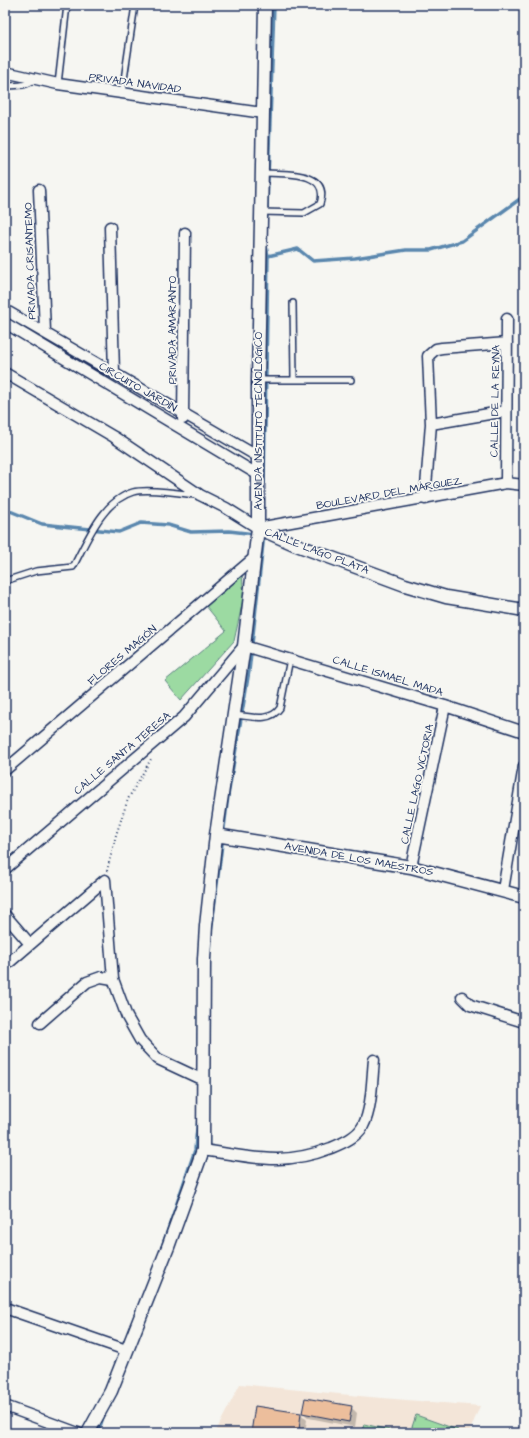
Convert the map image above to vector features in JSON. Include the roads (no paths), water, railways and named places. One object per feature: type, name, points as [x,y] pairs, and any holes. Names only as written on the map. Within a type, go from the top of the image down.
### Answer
[{"type":"street","name":"AVENIDA INSTITUTO TECNOLÓGICO","points":[[88,1433],[111,1391],[126,1350],[168,1248],[203,1150],[204,959],[216,835],[244,646],[258,528],[258,380],[265,5]]},
{"type":"street","name":"PRIVADA NAVIDAD","points":[[5,72],[58,84],[262,113]]},
{"type":"street","name":"PRIVADA CRISANTEMO","points":[[39,190],[44,332]]},
{"type":"street","points":[[110,227],[114,373]]},
{"type":"street","name":"PRIVADA AMARANTO","points":[[182,427],[184,415],[184,233]]},
{"type":"street","name":"CIRCUITO JARDÍN","points":[[5,310],[257,456]]},
{"type":"street","name":"CALLE DE LA REYNA","points":[[506,483],[507,319]]},
{"type":"street","name":"CIRCUITO JARDÍN","points":[[5,323],[182,427],[257,474]]},
{"type":"street","points":[[425,499],[431,424],[427,359],[431,352],[436,349],[507,343]]},
{"type":"street","name":"CALLE LAGO PLATA","points":[[5,373],[114,437],[200,495],[226,508],[258,528],[294,544],[405,585],[446,596],[524,610]]},
{"type":"street","points":[[431,424],[506,411]]},
{"type":"street","name":"BOULEVARD DEL MÁRQUEZ","points":[[258,528],[425,499],[506,483],[524,485]]},
{"type":"street","name":"FLORES MAGÓN","points":[[5,770],[254,558]]},
{"type":"street","name":"CALLE ISMAEL MADA","points":[[244,646],[445,706],[524,732]]},
{"type":"street","name":"CALLE SANTA TERESA","points":[[5,869],[184,717],[244,646]]},
{"type":"street","name":"CALLE LAGO VICTORIA","points":[[411,867],[445,706]]},
{"type":"street","points":[[503,890],[524,766]]},
{"type":"street","name":"AVENIDA DE LOS MAESTROS","points":[[216,835],[411,867],[503,890],[524,897]]},
{"type":"street","points":[[5,966],[104,880],[112,979],[127,1017],[140,1040],[158,1059],[203,1080]]},
{"type":"street","points":[[5,915],[30,944]]},
{"type":"street","points":[[40,1023],[87,982],[101,977],[112,979]]},
{"type":"street","points":[[462,997],[470,1005],[524,1022]]},
{"type":"street","points":[[203,1150],[273,1160],[293,1159],[318,1153],[342,1144],[356,1135],[364,1125],[368,1112],[374,1060]]},
{"type":"street","points":[[5,1308],[126,1350]]},
{"type":"street","points":[[5,1406],[78,1433]]},
{"type":"lane","points":[[58,84],[67,5]]},
{"type":"lane","points":[[122,93],[135,5]]},
{"type":"lane","points":[[5,86],[24,85],[31,83],[36,79]]},
{"type":"lane","points":[[261,212],[304,214],[313,210],[320,204],[322,197],[320,185],[314,180],[302,175],[262,173]]},
{"type":"lane","points":[[293,303],[294,379]]},
{"type":"lane","points":[[258,380],[351,380]]},
{"type":"lane","points":[[5,581],[36,572],[73,567],[106,510],[117,500],[134,492],[200,495]]},
{"type":"lane","points":[[234,715],[270,717],[276,714],[280,708],[290,659]]},
{"type":"lane","points":[[522,1433],[524,1426]]},
{"type":"waterway","points":[[267,208],[274,5]]},
{"type":"waterway","points":[[268,256],[298,249],[313,261],[355,258],[406,250],[431,250],[462,241],[524,196]]},
{"type":"waterway","points":[[264,483],[268,256],[266,246]]},
{"type":"waterway","points":[[5,509],[42,524],[119,532],[141,523],[168,525],[191,532],[229,531],[255,534]]},
{"type":"waterway","points":[[211,932],[228,796],[249,671],[264,534]]},
{"type":"waterway","points":[[161,1250],[195,1150],[198,1117]]},
{"type":"waterway","points":[[98,1433],[104,1414]]}]
